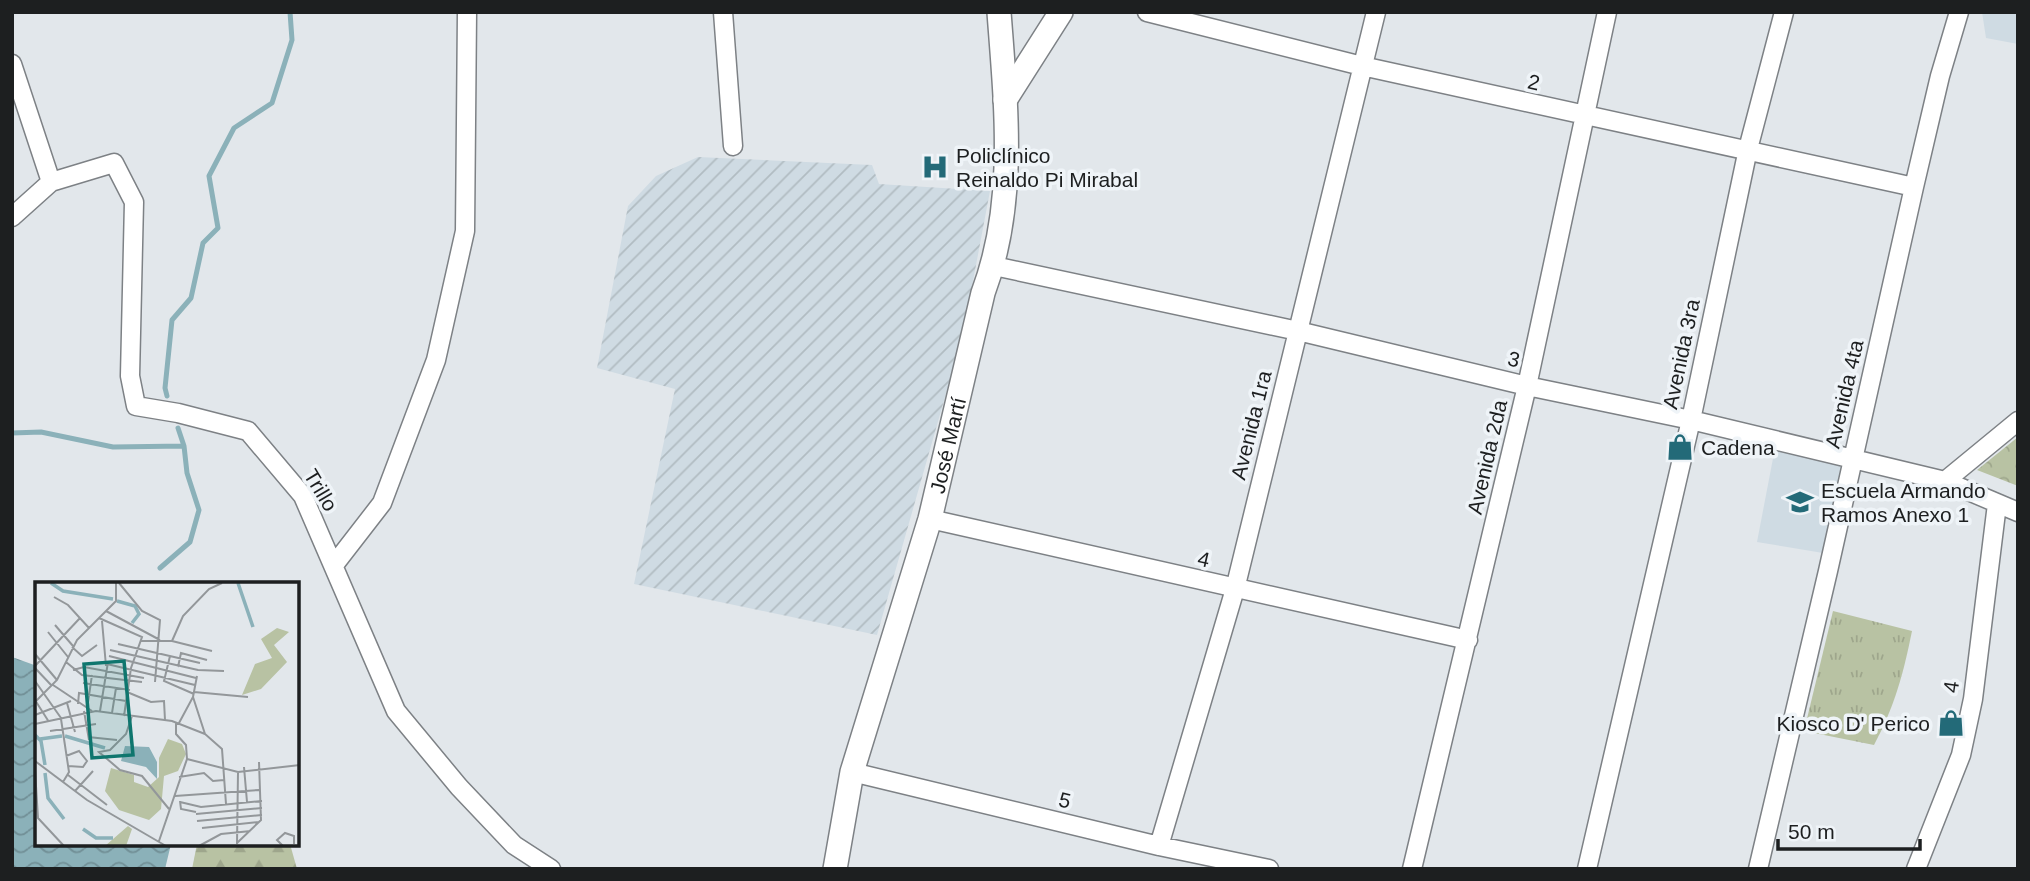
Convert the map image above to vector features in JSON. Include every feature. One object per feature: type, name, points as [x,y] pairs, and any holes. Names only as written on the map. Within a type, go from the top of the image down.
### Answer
[{"type":"street","points":[[334,565],[382,503],[436,360],[465,231],[467,12]]},
{"type":"street","points":[[723,12],[733,146]]},
{"type":"street","name":"José Martí","points":[[835,869],[852,772],[930,520],[984,293],[994,265],[1007,184],[999,12]]},
{"type":"street","points":[[1005,100],[1061,12]]},
{"type":"street","name":"2","points":[[1147,12],[1362,66],[1913,187]]},
{"type":"street","name":"Avenida 1ra","points":[[1159,846],[1235,589],[1376,12]]},
{"type":"street","name":"Avenida 2da","points":[[1412,869],[1527,386],[1607,12]]},
{"type":"street","name":"Avenida 3ra","points":[[1587,869],[1691,420],[1748,149],[1784,12]]},
{"type":"street","name":"Avenida 4ta","points":[[1758,869],[1913,187],[1940,76],[1959,12]]},
{"type":"street","points":[[12,64],[51,183],[12,217]]},
{"type":"street","name":"Trillo","points":[[51,183],[114,163],[134,202],[130,376],[136,406],[178,413],[248,431],[303,496],[396,711],[513,845],[551,869]]},
{"type":"street","name":"3","points":[[994,265],[1298,331],[1527,386],[1691,420],[1945,481],[2018,512]]},
{"type":"street","points":[[1945,481],[2018,421]]},
{"type":"street","name":"4","points":[[1916,869],[1961,755],[1973,699],[1997,504]]},
{"type":"street","name":"4","points":[[930,520],[1468,640]]},
{"type":"street","name":"5","points":[[852,772],[1159,846],[1269,869]]},
{"type":"shaded area","points":[[1982,12],[2018,12],[2018,44],[1986,38]]},
{"type":"shaded area","points":[[698,157],[872,165],[879,184],[990,191],[963,334],[877,635],[634,584],[675,389],[597,368],[628,206],[656,176]]},
{"type":"shaded area","name":"Escuela Armando Ramos Anexo 1","points":[[1775,448],[1844,462],[1823,553],[1757,542]]},
{"type":"green space","points":[[2018,437],[2018,486],[1977,470]]},
{"type":"green space","points":[[1833,611],[1912,631],[1898,690],[1874,745],[1804,731]]},
{"type":"green space","points":[[197,846],[291,846],[297,869],[192,869]]},
{"type":"water","points":[[12,657],[35,665],[35,846],[171,846],[165,869],[12,869]]},
{"type":"waterway","points":[[167,396],[165,388],[172,320],[191,298],[203,243],[218,228],[209,176],[234,128],[272,103],[292,40],[290,12]]},
{"type":"waterway","points":[[160,568],[190,542],[199,510],[187,473],[184,446],[178,428]]},
{"type":"waterway","points":[[12,433],[41,432],[113,447],[184,446]]},
{"type":"place","name":"Policlínico Reinaldo Pi Mirabal","points":[[935,167]]},
{"type":"place","name":"Cadena","points":[[1680,447]]},
{"type":"place","name":"Escuela Armando Ramos Anexo 1","points":[[1800,502]]},
{"type":"place","name":"Kiosco D' Perico","points":[[1951,723]]}]
